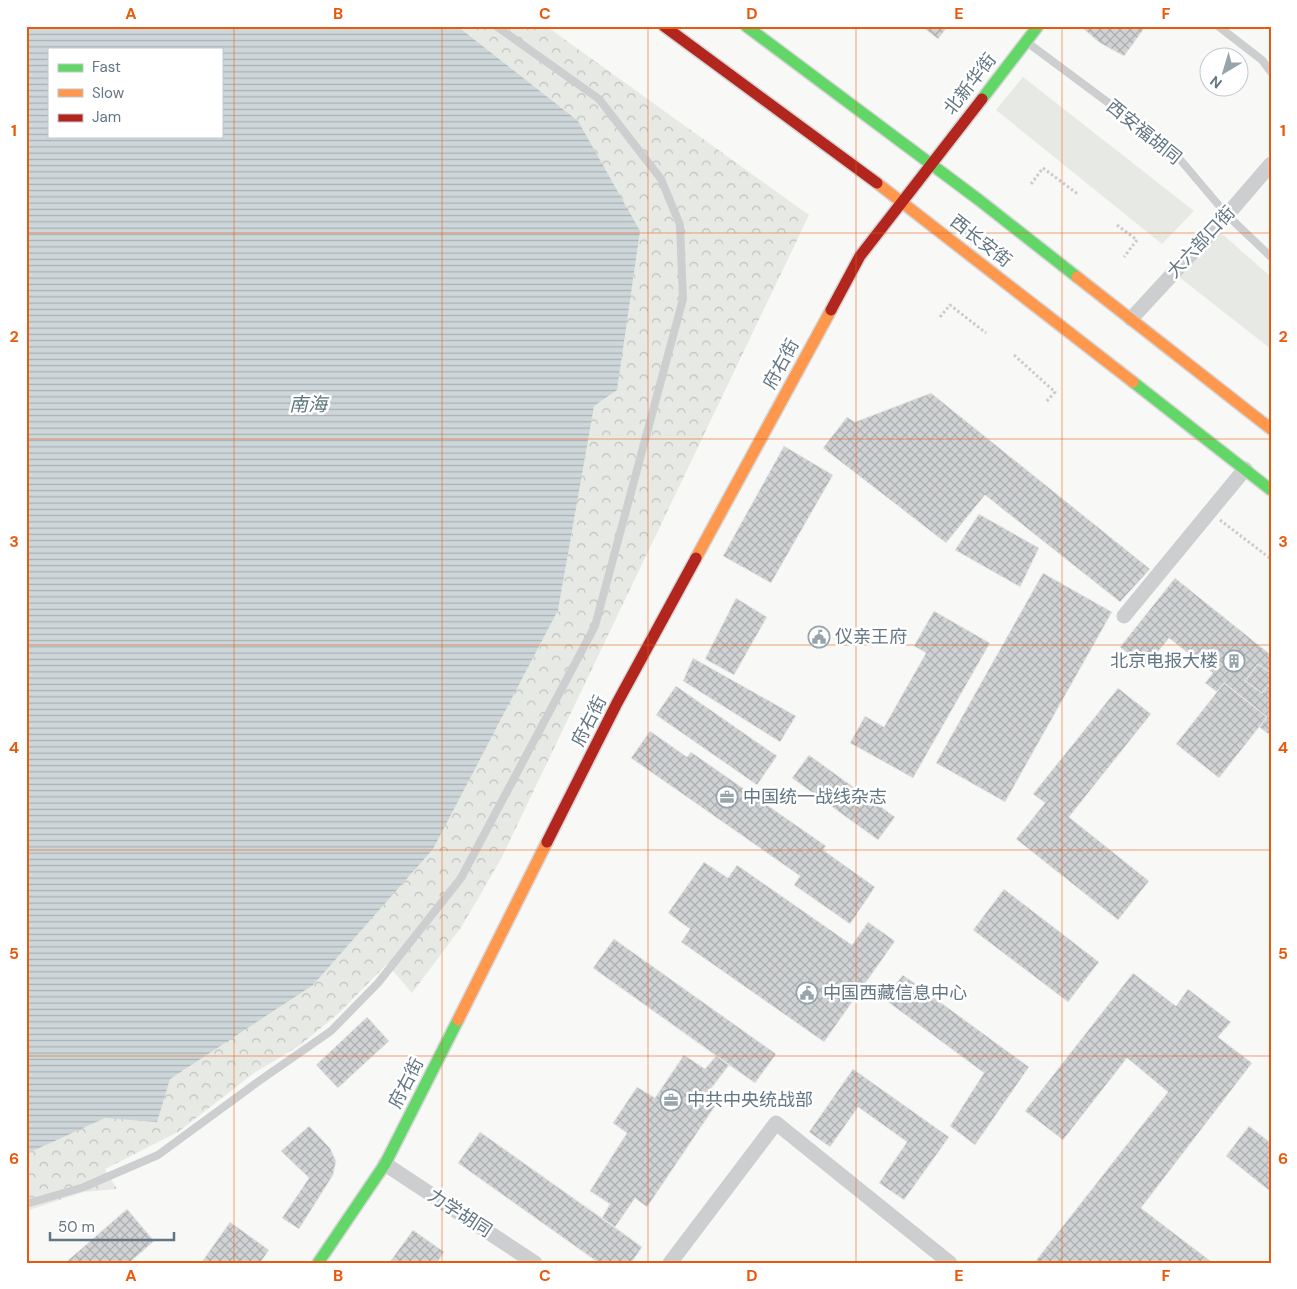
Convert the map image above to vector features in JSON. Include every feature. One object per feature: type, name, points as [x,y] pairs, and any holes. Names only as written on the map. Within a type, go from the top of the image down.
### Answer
[{"type":"main road","name":"西长安街","points":[[664,26],[902,201],[1271,490]]},
{"type":"main road","name":"西长安街","points":[[746,26],[930,163],[1271,429]]},
{"type":"main road","name":"北新华街","points":[[902,201],[1030,33]]},
{"type":"main road","name":"府右街","points":[[318,1263],[385,1164],[617,702],[860,256],[902,201]]},
{"type":"street","name":"大六部口街","points":[[1131,319],[1228,215],[1271,164]]},
{"type":"street","points":[[1124,616],[1245,469]]},
{"type":"street","points":[[670,1263],[776,1123],[950,1263]]},
{"type":"street","name":"力学胡同","points":[[385,1164],[535,1263]]},
{"type":"lane","points":[[26,1204],[84,1187],[158,1155],[259,1080],[331,1031],[378,983],[461,878],[595,626],[684,299],[680,225],[661,179],[599,99],[496,26]]},
{"type":"lane","points":[[1218,26],[1262,60],[1271,72]]},
{"type":"lane","name":"西安福胡同","points":[[1030,33],[1172,150],[1228,215],[1271,257]]},
{"type":"path","points":[[1031,184],[1043,168],[1079,195]]},
{"type":"path","points":[[1117,225],[1137,240],[1124,256]]},
{"type":"path","points":[[940,318],[950,305],[986,333]]},
{"type":"path","points":[[1014,355],[1055,392],[1046,402]]},
{"type":"path","points":[[1210,512],[1271,559]]},
{"type":"green space","name":"南海","points":[[26,26],[546,26],[809,215],[501,859],[462,926],[412,993],[387,964],[340,1012],[299,1046],[254,1073],[178,1132],[105,1169],[117,1189],[84,1192],[26,1211]]},
{"type":"green space","points":[[1023,77],[1194,211],[1162,244],[996,110]]},
{"type":"green space","points":[[1220,232],[1271,277],[1271,349],[1179,277]]},
{"type":"water","name":"南海","points":[[26,26],[457,26],[578,121],[640,231],[617,390],[594,406],[558,610],[433,849],[313,985],[170,1079],[157,1122],[105,1118],[26,1154]]},
{"type":"building","points":[[921,26],[948,26],[938,39]]},
{"type":"building","points":[[1080,26],[1146,26],[1124,56],[1100,43]]},
{"type":"building","points":[[931,393],[1150,569],[1120,602],[985,495],[946,543],[823,448],[847,417],[855,422]]},
{"type":"building","points":[[784,446],[833,475],[771,583],[723,556]]},
{"type":"building","points":[[979,514],[1039,548],[1020,587],[955,550]]},
{"type":"building","points":[[1043,573],[1112,612],[1005,802],[936,763]]},
{"type":"building","name":"北京电报大楼","points":[[1175,578],[1271,655],[1271,736],[1259,727],[1267,717],[1224,683],[1217,692],[1205,683],[1213,673],[1169,638],[1145,668],[1120,647]]},
{"type":"building","points":[[736,598],[767,617],[734,675],[705,659]]},
{"type":"building","points":[[934,611],[990,643],[913,778],[850,743],[865,716],[884,727],[926,653],[914,646]]},
{"type":"building","points":[[693,658],[796,716],[780,742],[683,681]]},
{"type":"building","points":[[1258,664],[1271,673],[1271,682],[1262,693],[1245,681]]},
{"type":"building","points":[[1224,683],[1267,717],[1219,778],[1176,744]]},
{"type":"building","points":[[676,686],[777,756],[757,785],[656,715]]},
{"type":"building","points":[[1118,688],[1151,714],[1069,817],[1149,881],[1118,920],[1016,839],[1045,803],[1033,794]]},
{"type":"building","points":[[650,731],[687,757],[691,752],[826,846],[823,850],[875,887],[850,924],[794,885],[800,876],[631,758]]},
{"type":"building","points":[[809,755],[895,817],[878,840],[792,778]]},
{"type":"building","name":"中国西藏信息中心","points":[[704,862],[728,878],[737,865],[852,945],[868,922],[895,941],[824,1042],[681,942],[690,929],[668,913]]},
{"type":"building","points":[[1004,889],[1099,962],[1068,1002],[973,930]]},
{"type":"building","name":"中共中央统战部","points":[[614,939],[776,1054],[755,1083],[729,1065],[706,1095],[717,1103],[647,1207],[635,1198],[615,1227],[642,1247],[631,1263],[599,1263],[458,1163],[480,1132],[602,1218],[610,1204],[590,1191],[627,1133],[613,1123],[637,1087],[655,1098],[684,1055],[705,1069],[716,1056],[593,968]]},
{"type":"building","points":[[614,939],[776,1054],[755,1083],[593,968]]},
{"type":"building","points":[[1133,973],[1176,1006],[1188,989],[1231,1022],[1218,1037],[1252,1063],[1141,1208],[1213,1263],[1034,1263],[1168,1092],[1127,1058],[1063,1140],[1025,1111]]},
{"type":"building","points":[[903,975],[1029,1067],[975,1145],[950,1126],[984,1073],[884,999]]},
{"type":"building","points":[[367,1017],[389,1041],[338,1088],[316,1065]]},
{"type":"building","points":[[684,1055],[705,1069],[716,1056],[729,1065],[706,1095],[717,1103],[647,1207],[635,1198],[615,1227],[602,1218],[610,1204],[590,1191],[627,1133],[613,1123],[637,1087],[655,1098]]},
{"type":"building","points":[[853,1069],[949,1137],[904,1200],[879,1183],[907,1142],[858,1107],[830,1147],[809,1132]]},
{"type":"building","points":[[309,1126],[330,1148],[336,1161],[333,1175],[299,1229],[282,1218],[309,1178],[281,1151]]},
{"type":"building","points":[[1249,1126],[1271,1143],[1271,1192],[1226,1156]]},
{"type":"building","points":[[480,1132],[642,1247],[631,1263],[599,1263],[458,1163]]},
{"type":"building","points":[[127,1209],[154,1241],[129,1263],[65,1263]]},
{"type":"building","points":[[230,1222],[269,1250],[260,1263],[201,1263]]},
{"type":"building","points":[[413,1230],[444,1252],[437,1263],[389,1263]]},
{"type":"traffic: fast","points":[[746,26],[979,200],[1077,277]]},
{"type":"traffic: fast","points":[[982,99],[1038,26]]},
{"type":"traffic: fast","points":[[1133,382],[1271,490]]},
{"type":"traffic: fast","points":[[318,1263],[385,1164],[458,1020]]},
{"type":"traffic: slow","points":[[877,183],[1133,382]]},
{"type":"traffic: slow","points":[[1077,277],[1271,429]]},
{"type":"traffic: slow","points":[[696,558],[831,310]]},
{"type":"traffic: slow","points":[[458,1020],[547,842]]},
{"type":"traffic: jam","points":[[664,26],[877,183]]},
{"type":"traffic: jam","points":[[831,310],[860,256],[982,99]]},
{"type":"traffic: jam","points":[[547,842],[617,703],[696,558]]},
{"type":"place","name":"仪亲王府","points":[[819,637]]},
{"type":"place","name":"北京电报大楼","points":[[1234,661]]},
{"type":"place","name":"中国统一战线杂志","points":[[727,797]]},
{"type":"place","name":"中国西藏信息中心","points":[[807,993]]},
{"type":"place","name":"中共中央统战部","points":[[671,1100]]}]
